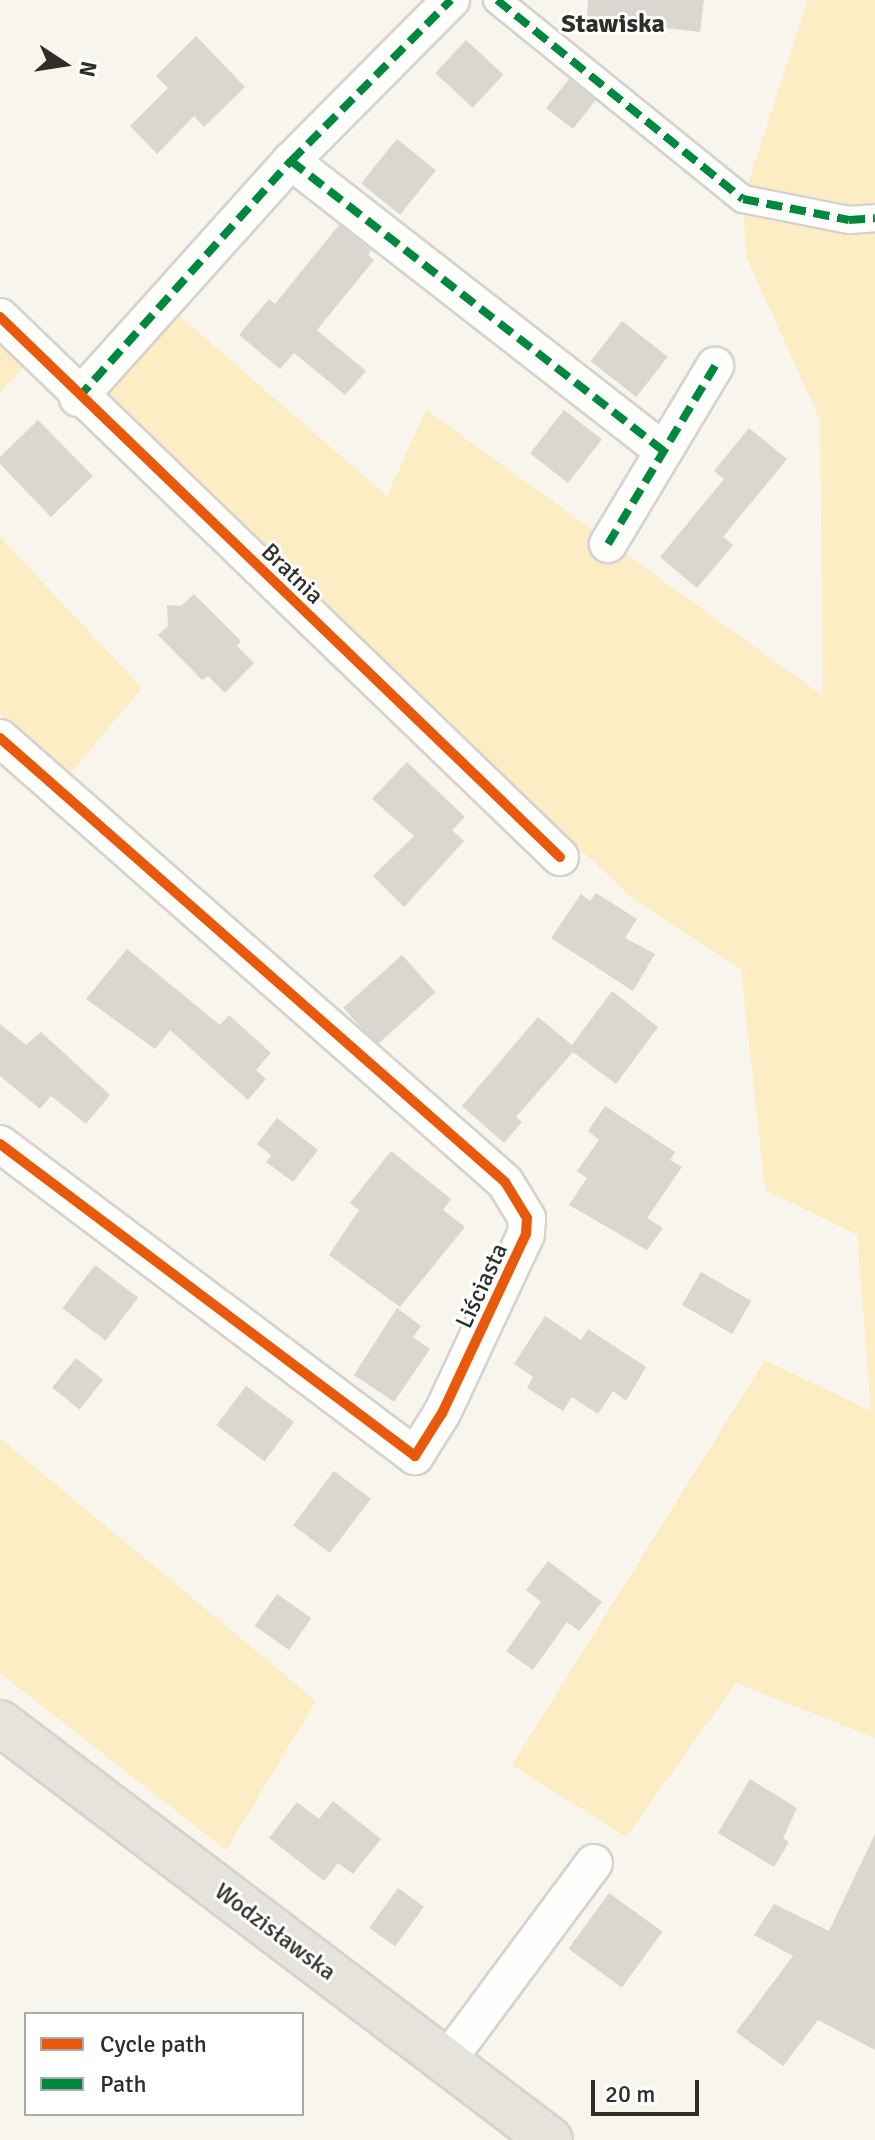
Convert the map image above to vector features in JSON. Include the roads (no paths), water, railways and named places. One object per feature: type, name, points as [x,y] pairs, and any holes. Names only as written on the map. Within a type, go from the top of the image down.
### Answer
[{"type":"main road","name":"Wodzisławska","points":[[0,1723],[550,2140]]},
{"type":"street","points":[[78,398],[291,161],[451,0]]},
{"type":"street","points":[[497,0],[743,199],[849,220],[875,218]]},
{"type":"street","points":[[291,161],[663,451]]},
{"type":"street","name":"Bratnia","points":[[0,317],[78,398],[560,857]]},
{"type":"street","points":[[608,544],[715,366]]},
{"type":"street","name":"Liściasta","points":[[0,738],[505,1182],[527,1218],[526,1234],[442,1413],[415,1456],[0,1144]]},
{"type":"street","points":[[446,2062],[594,1863]]},
{"type":"district","name":"Stawiska","points":[[613,25]]}]
